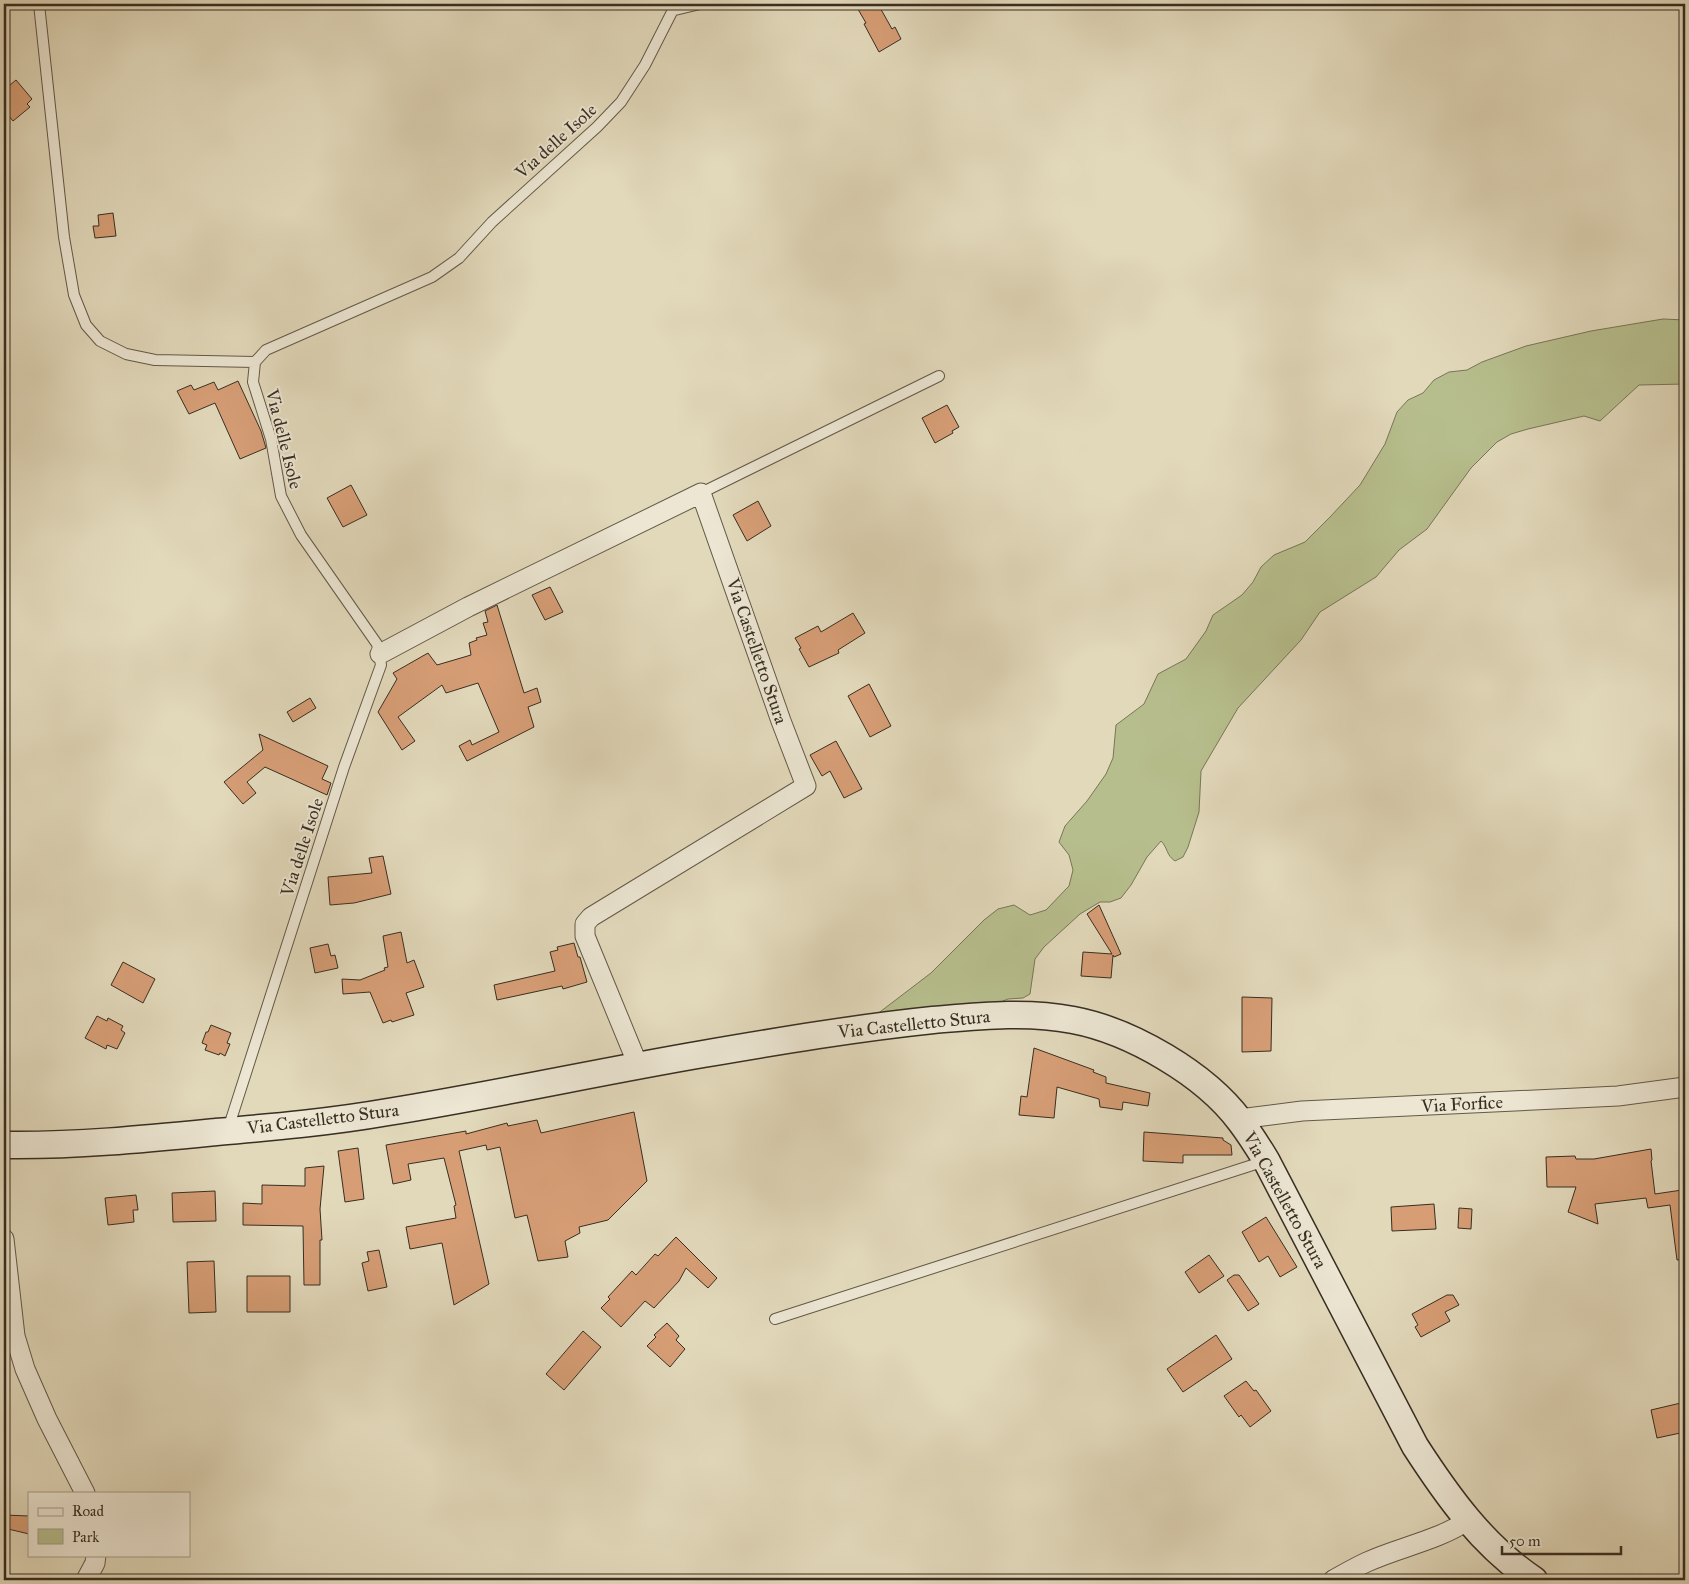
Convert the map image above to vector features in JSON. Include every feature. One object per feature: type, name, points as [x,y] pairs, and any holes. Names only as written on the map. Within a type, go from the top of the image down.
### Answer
[{"type":"street","points":[[380,654],[468,607],[701,493]]},
{"type":"street","name":"Via Castelletto Stura","points":[[638,1065],[585,936],[585,924],[591,917],[806,786],[781,721],[701,493]]},
{"type":"street","name":"Via Castelletto Stura","points":[[4,1145],[55,1146],[228,1131],[386,1113],[803,1036],[894,1024],[994,1015],[1036,1014],[1074,1020],[1110,1030],[1150,1048],[1182,1068],[1203,1084],[1239,1119],[1266,1160],[1415,1446],[1438,1482],[1467,1521],[1494,1549],[1534,1580]]},
{"type":"street","name":"Via Forfice","points":[[1239,1119],[1302,1111],[1618,1096],[1685,1087]]},
{"type":"street","points":[[4,1239],[15,1336],[23,1361],[47,1419],[84,1492]]},
{"type":"street","points":[[1334,1580],[1367,1562],[1436,1537],[1455,1529],[1467,1521]]},
{"type":"street","points":[[86,1580],[95,1563],[96,1556]]},
{"type":"lane","points":[[39,4],[64,237],[74,295],[86,324],[100,341],[126,354],[155,360],[255,362]]},
{"type":"lane","points":[[676,7],[700,4]]},
{"type":"lane","name":"Via delle Isole","points":[[228,1131],[344,767],[381,666],[377,644],[301,536],[281,496],[271,439],[253,382],[255,362],[266,350],[432,277],[460,258],[498,216],[597,127],[621,102],[645,65],[676,7]]},
{"type":"lane","points":[[701,493],[939,376]]},
{"type":"lane","points":[[775,1319],[1266,1160]]},
{"type":"green space","points":[[1663,319],[1685,320],[1685,384],[1639,385],[1600,421],[1584,416],[1511,434],[1497,442],[1471,468],[1427,529],[1399,550],[1376,577],[1320,612],[1301,640],[1238,708],[1201,771],[1199,812],[1183,857],[1175,861],[1161,841],[1147,857],[1121,898],[1110,902],[1100,902],[1080,914],[1044,947],[1035,959],[1030,994],[1023,998],[1008,999],[993,1005],[872,1018],[931,973],[984,920],[998,909],[1014,905],[1030,915],[1046,910],[1069,886],[1073,870],[1069,855],[1059,842],[1065,826],[1087,801],[1106,774],[1113,758],[1116,725],[1144,704],[1158,674],[1186,659],[1206,631],[1213,615],[1242,595],[1253,582],[1261,567],[1274,555],[1305,542],[1360,485],[1385,444],[1397,412],[1408,400],[1423,393],[1434,380],[1449,372],[1467,370],[1482,362],[1526,346],[1591,331]]},
{"type":"building","points":[[855,4],[878,4],[892,29],[895,27],[901,39],[879,52]]},
{"type":"building","points":[[16,80],[32,99],[27,104],[30,107],[13,121],[4,110],[4,90]]},
{"type":"building","points":[[113,213],[116,236],[95,238],[93,226],[99,226],[98,215]]},
{"type":"building","points":[[238,381],[261,431],[266,448],[240,459],[215,403],[189,414],[177,391],[191,385],[194,390],[214,382],[218,390]]},
{"type":"building","points":[[947,405],[959,427],[952,431],[953,433],[935,443],[922,418]]},
{"type":"building","points":[[351,485],[367,515],[343,527],[327,498]]},
{"type":"building","points":[[758,501],[771,526],[747,541],[733,515]]},
{"type":"building","points":[[550,587],[563,612],[545,620],[532,595]]},
{"type":"building","points":[[497,605],[524,693],[537,688],[541,702],[528,707],[534,727],[467,761],[459,746],[470,740],[472,745],[499,732],[478,683],[446,693],[442,685],[398,717],[415,741],[402,750],[378,712],[397,679],[393,673],[428,653],[437,665],[471,655],[469,643],[477,640],[476,638],[487,635],[483,623],[488,622],[485,611]]},
{"type":"building","points":[[853,613],[865,633],[838,650],[839,653],[809,667],[795,638],[818,626],[821,632]]},
{"type":"building","points":[[869,684],[891,726],[870,737],[848,696]]},
{"type":"building","points":[[310,698],[316,708],[293,722],[287,712]]},
{"type":"building","points":[[259,734],[328,766],[322,779],[331,783],[327,795],[265,767],[247,782],[256,793],[243,804],[224,782],[263,750]]},
{"type":"building","points":[[836,741],[862,789],[844,798],[830,771],[822,776],[810,755]]},
{"type":"building","points":[[383,856],[391,894],[354,903],[330,905],[328,877],[372,873],[369,858]]},
{"type":"building","points":[[1099,905],[1121,954],[1114,957],[1113,955],[1111,978],[1081,976],[1083,952],[1112,954],[1087,914]]},
{"type":"building","points":[[401,932],[407,963],[414,960],[424,987],[406,993],[414,1015],[383,1023],[370,992],[343,994],[342,979],[360,980],[385,970],[384,968],[388,967],[383,936]]},
{"type":"building","points":[[574,943],[587,982],[563,989],[562,986],[497,1000],[494,985],[555,971],[550,952],[558,950],[557,947]]},
{"type":"building","points":[[328,944],[331,956],[335,955],[338,968],[315,973],[310,948]]},
{"type":"building","points":[[123,962],[155,979],[143,1003],[111,985]]},
{"type":"building","points":[[1242,997],[1272,998],[1271,1051],[1242,1052]]},
{"type":"building","points":[[97,1016],[107,1021],[108,1018],[123,1026],[121,1030],[125,1033],[117,1049],[107,1045],[106,1049],[85,1038]]},
{"type":"building","points":[[211,1025],[231,1033],[227,1043],[230,1044],[225,1056],[205,1050],[207,1045],[202,1043]]},
{"type":"building","points":[[1034,1048],[1094,1070],[1093,1072],[1106,1077],[1106,1083],[1150,1093],[1148,1106],[1123,1102],[1122,1110],[1100,1107],[1099,1099],[1057,1087],[1054,1118],[1019,1115],[1021,1096],[1027,1097]]},
{"type":"building","points":[[634,1112],[647,1181],[608,1220],[579,1227],[580,1233],[565,1241],[568,1257],[538,1261],[527,1215],[515,1218],[500,1147],[487,1150],[486,1145],[459,1151],[489,1284],[454,1305],[442,1243],[410,1249],[406,1227],[456,1218],[454,1206],[456,1205],[444,1158],[408,1164],[411,1180],[393,1184],[386,1145],[466,1131],[466,1134],[507,1123],[508,1126],[537,1120],[541,1133]]},
{"type":"building","points":[[1144,1132],[1223,1138],[1223,1140],[1231,1145],[1232,1155],[1183,1155],[1183,1163],[1143,1161]]},
{"type":"building","points":[[358,1148],[364,1199],[345,1202],[338,1151]]},
{"type":"building","points":[[1651,1149],[1655,1194],[1682,1190],[1685,1203],[1685,1259],[1677,1260],[1670,1205],[1648,1208],[1646,1198],[1595,1204],[1598,1224],[1568,1212],[1576,1187],[1547,1187],[1546,1157],[1575,1156],[1576,1159],[1594,1159]]},
{"type":"building","points":[[324,1166],[320,1209],[322,1240],[320,1240],[320,1285],[304,1285],[303,1226],[243,1225],[243,1203],[262,1204],[262,1185],[305,1186],[305,1168]]},
{"type":"building","points":[[215,1191],[216,1221],[173,1222],[172,1193]]},
{"type":"building","points":[[136,1195],[138,1210],[133,1210],[134,1222],[108,1225],[105,1198]]},
{"type":"building","points":[[1434,1204],[1436,1229],[1392,1231],[1391,1207]]},
{"type":"building","points":[[1459,1208],[1472,1209],[1471,1229],[1458,1228]]},
{"type":"building","points":[[1266,1217],[1297,1267],[1280,1277],[1268,1256],[1259,1262],[1242,1232]]},
{"type":"building","points":[[676,1237],[717,1278],[708,1288],[686,1268],[679,1281],[654,1308],[645,1301],[621,1327],[601,1308],[610,1299],[608,1297],[632,1271],[636,1275],[655,1254],[658,1256]]},
{"type":"building","points":[[379,1250],[387,1287],[368,1291],[362,1263],[369,1261],[367,1252]]},
{"type":"building","points":[[1209,1255],[1224,1276],[1199,1293],[1185,1272]]},
{"type":"building","points":[[214,1261],[216,1312],[189,1313],[187,1262]]},
{"type":"building","points":[[1234,1275],[1239,1275],[1259,1304],[1248,1311],[1227,1280]]},
{"type":"building","points":[[247,1276],[290,1276],[290,1312],[247,1312]]},
{"type":"building","points":[[1447,1295],[1453,1295],[1459,1305],[1445,1312],[1450,1321],[1421,1337],[1415,1327],[1418,1325],[1412,1314]]},
{"type":"building","points":[[667,1323],[679,1336],[676,1340],[685,1349],[670,1367],[647,1346],[656,1337],[654,1335]]},
{"type":"building","points":[[583,1331],[601,1347],[564,1390],[546,1374]]},
{"type":"building","points":[[1216,1335],[1232,1359],[1183,1392],[1167,1369]]},
{"type":"building","points":[[1246,1381],[1254,1391],[1256,1390],[1271,1411],[1250,1427],[1241,1415],[1239,1417],[1224,1396]]},
{"type":"building","points":[[1685,1402],[1685,1432],[1657,1438],[1651,1410]]},
{"type":"building","points":[[4,1515],[28,1516],[28,1534],[4,1528]]}]
